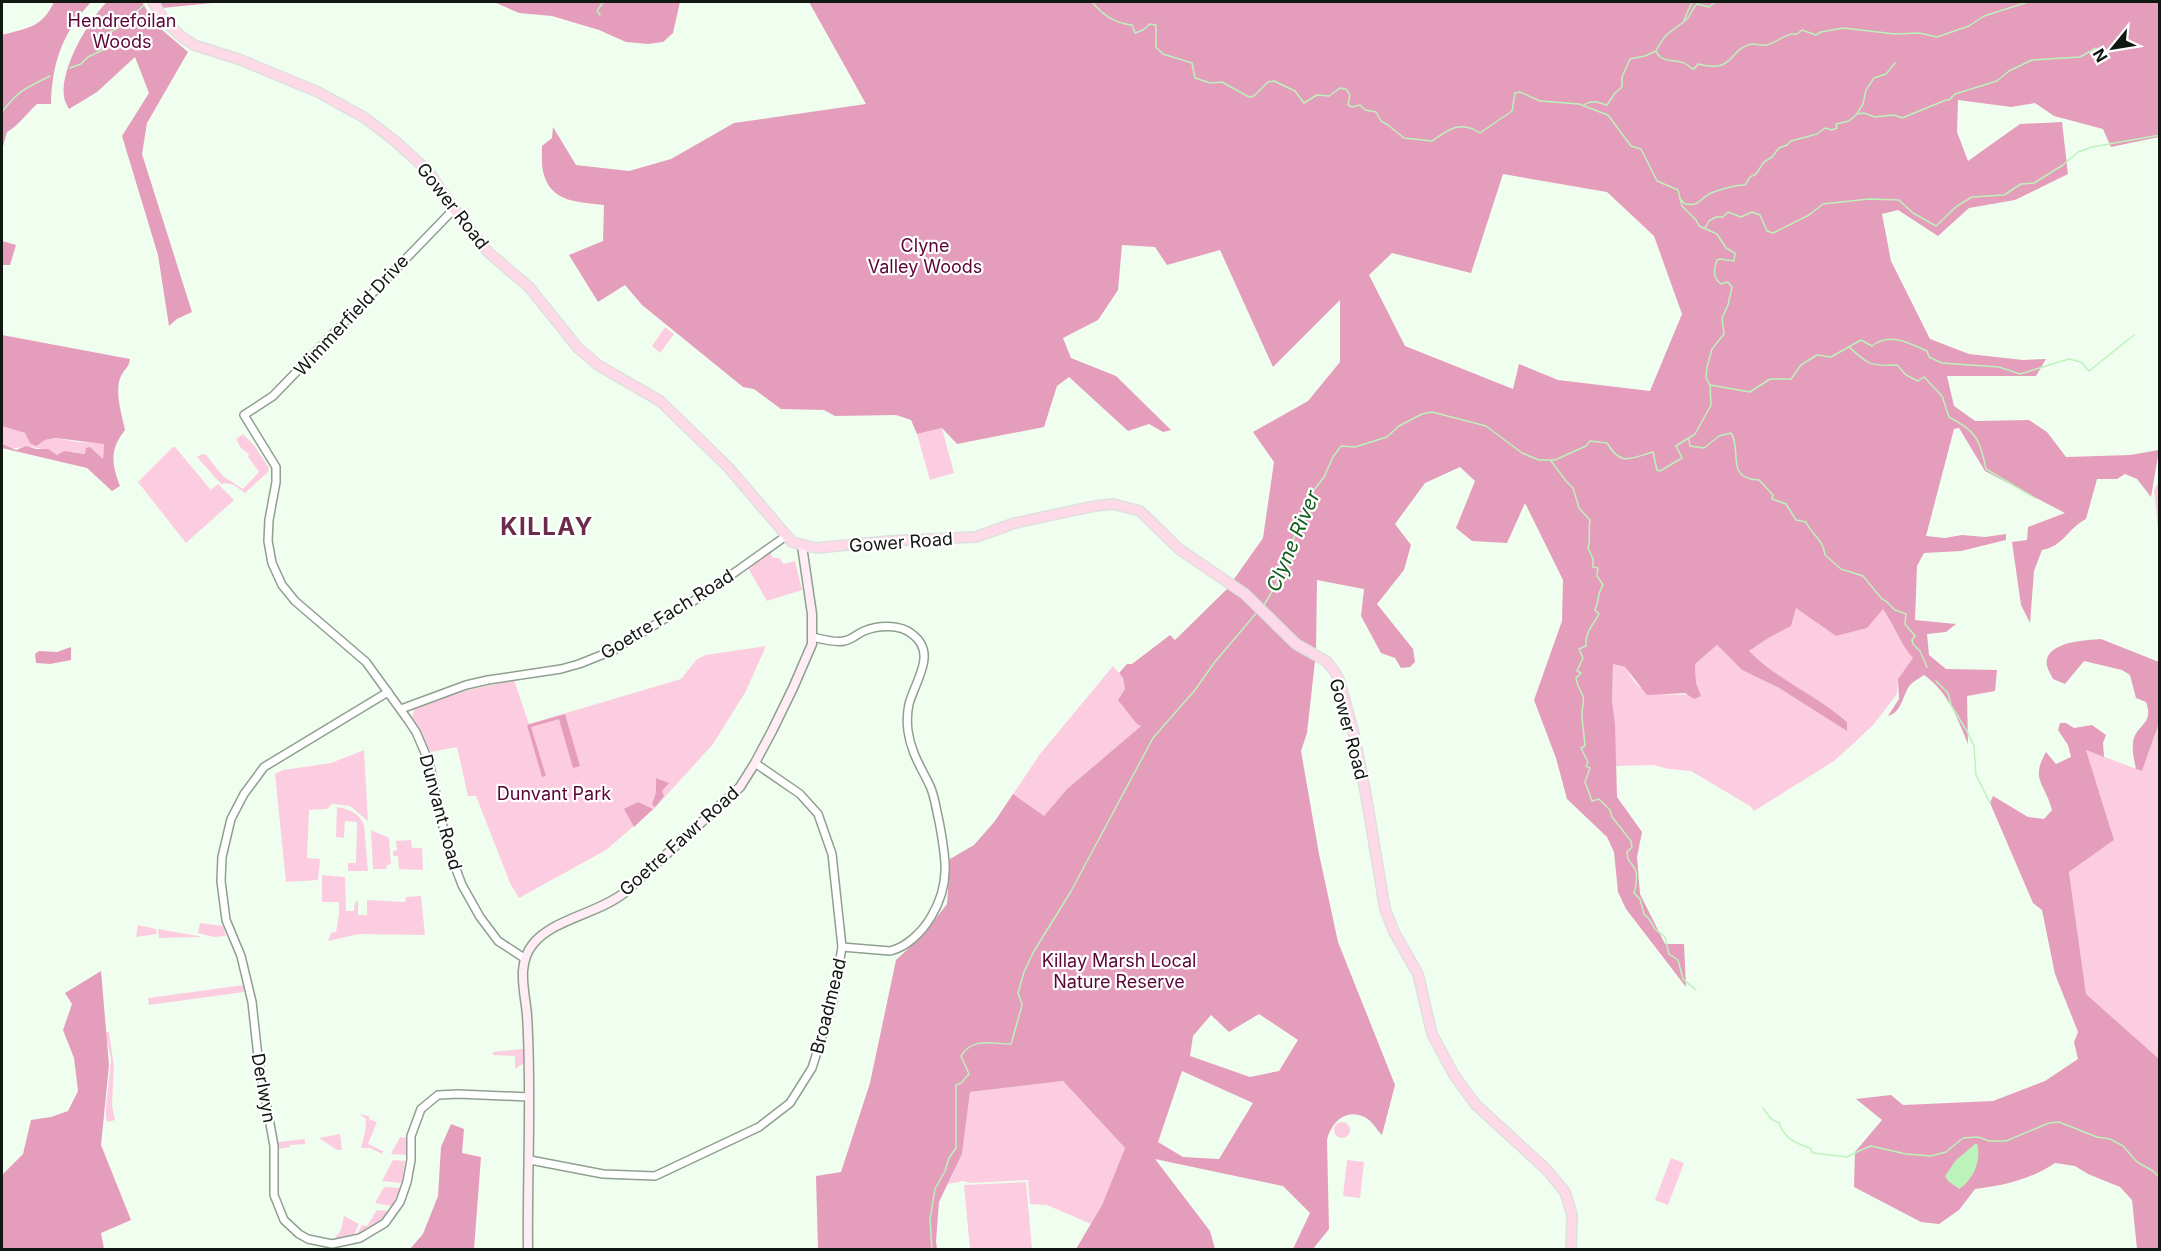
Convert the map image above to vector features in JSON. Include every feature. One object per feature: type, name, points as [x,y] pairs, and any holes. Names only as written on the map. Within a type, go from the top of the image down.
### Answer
[{"type":"main road","name":"Gower Road","points":[[155,3],[164,20],[194,45],[264,69],[341,104],[365,118],[395,141],[429,172],[454,210],[488,252],[541,300],[578,348],[598,365],[635,385],[642,383],[653,388],[670,402],[802,546]]},
{"type":"main road","name":"Gower Road","points":[[758,500],[792,542],[816,548],[889,541],[976,537],[1014,523],[1095,506],[1113,504],[1140,511],[1179,549],[1245,594],[1296,645],[1331,666],[1340,682],[1353,730],[1385,909],[1394,932],[1418,974],[1432,1034],[1454,1075],[1476,1105],[1546,1169],[1564,1192],[1572,1215],[1571,1250]]},
{"type":"main road","name":"Goetre Fawr Road","points":[[524,958],[537,940],[550,929],[606,905],[624,893],[740,787],[755,763],[796,681],[812,637],[811,603],[802,546]]},
{"type":"main road","points":[[524,958],[523,979],[529,1048],[528,1250]]},
{"type":"street","name":"Wimmerfield Drive","points":[[244,415],[273,396],[454,210]]},
{"type":"street","name":"Dunvant Road","points":[[244,415],[276,466],[268,541],[272,563],[282,585],[295,601],[366,662],[416,732],[425,751],[447,845],[462,885],[480,917],[498,941],[524,958]]},
{"type":"street","name":"Goetre Fach Road","points":[[401,710],[466,685],[561,669],[614,650],[704,595],[786,536]]},
{"type":"street","points":[[812,637],[842,642],[866,630],[887,627],[912,633],[919,642],[925,658],[924,668],[908,710],[909,732],[913,755],[930,786],[935,801],[946,867],[940,902],[926,926],[914,938],[890,951],[842,947]]},
{"type":"street","name":"Derlwyn","points":[[388,692],[264,767],[244,794],[231,819],[222,857],[221,881],[226,920],[240,956],[252,1002],[258,1057],[274,1146],[274,1195],[284,1220],[308,1239],[332,1244],[360,1238],[385,1223],[400,1202],[411,1161],[411,1136],[421,1109],[438,1095],[529,1097]]},
{"type":"street","name":"Broadmead","points":[[530,1160],[603,1174],[655,1176],[759,1127],[790,1103],[812,1068],[833,1002],[842,947],[832,854],[820,817],[800,794],[755,763]]},
{"type":"green space","name":"Hendrefoilan Woods","points":[[54,2],[91,2],[73,25],[61,48],[54,75],[51,104],[37,104],[7,132],[2,150],[2,35],[33,26],[44,17]]},
{"type":"green space","name":"Hendrefoilan Woods","points":[[107,2],[142,2],[155,24],[188,52],[147,123],[142,154],[192,312],[177,319],[169,326],[158,255],[122,136],[149,93],[135,57],[97,92],[69,109],[64,98],[66,72],[77,45],[92,20]]},
{"type":"green space","points":[[160,2],[222,2],[162,8]]},
{"type":"green space","points":[[494,2],[680,2],[673,33],[663,42],[648,44],[626,42],[599,30],[552,16],[519,13]]},
{"type":"green space","name":"Clyne Valley Woods","points":[[809,2],[2159,2],[2159,137],[2111,147],[2103,129],[2054,116],[2035,103],[2011,107],[1958,100],[1957,132],[1968,161],[2020,124],[2062,122],[2068,174],[2015,200],[1969,208],[1938,236],[1898,210],[1882,214],[1891,261],[1930,339],[1969,354],[2023,360],[2046,359],[2036,376],[1947,376],[1954,406],[1975,421],[2029,420],[2047,432],[2066,457],[2130,455],[2159,450],[2151,497],[2137,479],[2125,474],[2117,479],[2097,479],[2086,519],[2061,541],[2042,550],[2034,571],[2030,623],[2021,605],[2012,542],[2027,540],[2028,527],[2065,513],[1985,471],[1959,428],[1954,429],[1926,536],[1985,537],[2006,534],[2006,540],[1961,551],[1924,553],[1917,566],[1915,620],[1956,624],[1946,632],[1927,634],[1929,655],[1946,669],[1997,670],[1995,691],[1967,696],[1968,744],[1946,697],[1924,675],[1911,684],[1897,711],[1888,716],[1899,699],[1898,679],[1913,658],[1904,647],[1883,609],[1867,628],[1836,636],[1796,608],[1791,626],[1749,651],[1772,671],[1835,712],[1847,722],[1847,731],[1779,688],[1742,670],[1717,645],[1695,664],[1696,683],[1701,696],[1694,699],[1685,693],[1647,695],[1625,667],[1613,664],[1612,701],[1617,797],[1642,832],[1637,857],[1640,894],[1665,944],[1684,944],[1686,987],[1626,909],[1618,892],[1614,852],[1607,837],[1567,799],[1556,758],[1534,700],[1562,621],[1563,580],[1525,503],[1507,543],[1472,541],[1456,528],[1475,481],[1460,467],[1425,483],[1395,524],[1411,545],[1404,570],[1377,604],[1413,649],[1415,662],[1410,667],[1401,668],[1395,658],[1381,653],[1361,616],[1364,589],[1317,580],[1316,652],[1307,733],[1301,751],[1319,854],[1338,942],[1395,1085],[1382,1135],[1368,1119],[1352,1114],[1336,1122],[1329,1133],[1327,1140],[1329,1229],[1313,1249],[1293,1249],[1310,1213],[1283,1186],[1155,1159],[1210,1231],[1215,1249],[1076,1249],[1102,1205],[1125,1148],[1063,1081],[970,1092],[962,1154],[939,1202],[937,1249],[818,1249],[816,1176],[841,1172],[870,1083],[896,960],[923,935],[947,904],[950,859],[974,845],[995,821],[1013,794],[1044,816],[1067,789],[1141,726],[1118,700],[1125,689],[1123,678],[1119,673],[1127,664],[1132,664],[1170,635],[1175,640],[1227,589],[1263,538],[1274,462],[1253,432],[1308,401],[1340,362],[1340,300],[1273,367],[1220,250],[1167,265],[1155,247],[1122,245],[1118,290],[1098,320],[1063,338],[1071,358],[1116,376],[1171,430],[1163,432],[1149,424],[1128,431],[1069,377],[1057,386],[1044,427],[957,444],[942,428],[917,434],[911,420],[896,415],[835,416],[824,410],[781,409],[754,389],[743,387],[642,305],[625,285],[598,302],[569,255],[603,241],[604,205],[577,202],[560,196],[548,184],[542,168],[542,146],[552,138],[553,127],[576,165],[629,171],[671,159],[734,123],[866,104]],"holes":[[[1503,174],[1607,192],[1654,236],[1682,314],[1650,391],[1558,380],[1519,364],[1513,389],[1405,346],[1369,275],[1392,253],[1471,273]],[[1259,1014],[1298,1040],[1279,1071],[1250,1077],[1190,1056],[1193,1036],[1211,1015],[1229,1032]],[[1182,1071],[1253,1103],[1219,1159],[1183,1157],[1158,1142]]]},
{"type":"green space","points":[[2,241],[16,245],[10,265],[2,265]]},
{"type":"green space","points":[[665,327],[674,334],[660,353],[652,346]]},
{"type":"green space","points":[[2,335],[130,359],[121,376],[118,389],[125,430],[116,444],[113,457],[120,486],[112,491],[87,468],[2,448],[2,444],[16,450],[26,446],[48,449],[57,455],[64,451],[85,454],[86,448],[90,447],[103,459],[104,444],[56,438],[45,440],[36,446],[30,443],[25,433],[2,426]]},
{"type":"green space","points":[[2,426],[25,433],[30,443],[56,438],[77,442],[104,443],[103,459],[80,453],[67,452],[57,455],[36,448],[8,447],[2,444]]},
{"type":"green space","points":[[942,428],[954,473],[930,480],[917,434]]},
{"type":"green space","points":[[243,434],[254,445],[269,468],[268,472],[245,493],[234,485],[224,483],[222,485],[197,457],[202,454],[206,455],[223,476],[243,489],[259,472],[248,457],[249,454],[241,448],[236,439]]},
{"type":"green space","points":[[173,447],[211,490],[218,484],[234,500],[186,543],[138,482]]},
{"type":"green space","points":[[2159,481],[2159,538],[2154,490]]},
{"type":"green space","points":[[770,552],[773,558],[780,558],[783,564],[795,561],[802,590],[767,601],[748,568]]},
{"type":"green space","points":[[1796,607],[1836,636],[1866,628],[1883,608],[1901,641],[1914,658],[1898,679],[1897,694],[1874,724],[1834,761],[1754,811],[1750,806],[1691,771],[1653,765],[1616,766],[1612,701],[1613,664],[1625,667],[1636,683],[1647,691],[1701,696],[1696,683],[1695,664],[1717,645],[1742,670],[1779,688],[1846,730],[1847,722],[1835,712],[1772,671],[1748,652],[1791,626]]},
{"type":"green space","points":[[2101,639],[2159,662],[2159,723],[2142,771],[2136,769],[2133,742],[2136,733],[2147,719],[2148,709],[2146,702],[2136,698],[2130,675],[2122,670],[2084,661],[2065,684],[2053,679],[2047,668],[2047,658],[2058,647]]},
{"type":"green space","name":"Dunvant Park","points":[[766,646],[746,691],[713,744],[655,808],[606,850],[519,898],[510,883],[476,796],[468,796],[457,747],[431,752],[412,718],[414,709],[455,693],[514,680],[529,724],[681,679],[697,659],[706,655]]},
{"type":"green space","points":[[71,647],[71,660],[50,664],[36,663],[35,654],[39,651],[57,652]]},
{"type":"green space","points":[[1113,666],[1123,678],[1125,689],[1141,726],[1067,789],[1044,816],[995,821],[1040,754]]},
{"type":"green space","points":[[565,714],[580,766],[573,768],[559,719],[531,727],[546,776],[542,777],[527,725]]},
{"type":"green space","points":[[2060,723],[2066,723],[2074,728],[2092,725],[2106,735],[2103,743],[2104,757],[2086,750],[2114,840],[2069,872],[2086,994],[2159,1059],[2159,1249],[2137,1249],[2132,1200],[2120,1187],[2075,1166],[2055,1163],[2017,1181],[1975,1189],[1959,1210],[1939,1224],[1921,1222],[1854,1187],[1855,1152],[1882,1120],[1856,1099],[1891,1095],[1903,1105],[1993,1101],[2045,1081],[2078,1059],[2074,1042],[2078,1032],[2055,974],[2042,910],[2033,903],[1990,803],[1993,796],[2028,817],[2044,819],[2052,810],[2040,781],[2039,769],[2046,752],[2056,764],[2071,757],[2068,745],[2058,730]]},
{"type":"green space","points":[[2159,723],[2159,1059],[2086,994],[2069,872],[2114,840],[2086,750],[2142,771]]},
{"type":"green space","points":[[364,750],[368,821],[350,806],[332,804],[327,809],[309,810],[307,858],[320,859],[318,880],[286,882],[275,774],[283,770],[331,763]]},
{"type":"green space","points":[[656,778],[669,783],[662,791],[664,796],[655,807],[652,805],[656,792]]},
{"type":"green space","points":[[638,802],[653,809],[634,827],[624,809]]},
{"type":"green space","points":[[337,807],[353,812],[364,825],[368,871],[348,871],[348,863],[356,863],[357,822],[345,821],[344,838],[336,837]]},
{"type":"green space","points":[[371,830],[389,838],[391,864],[387,865],[386,869],[373,869]]},
{"type":"green space","points":[[411,840],[412,848],[422,848],[423,870],[399,869],[398,856],[393,856],[393,851],[397,850],[396,841]]},
{"type":"green space","points":[[322,875],[345,877],[346,911],[354,911],[355,902],[358,901],[358,915],[367,915],[367,900],[405,902],[406,897],[421,896],[425,935],[359,934],[328,941],[331,933],[336,932],[339,902],[322,902]]},
{"type":"green space","points":[[200,923],[223,926],[226,936],[214,937],[198,933]]},
{"type":"green space","points":[[138,925],[156,929],[157,934],[136,937]]},
{"type":"green space","points":[[158,929],[198,936],[202,937],[159,938]]},
{"type":"green space","points":[[101,971],[109,1065],[101,1145],[131,1220],[101,1233],[104,1249],[2,1249],[2,1175],[23,1154],[31,1120],[51,1117],[68,1111],[78,1091],[74,1058],[63,1030],[72,1004],[65,993]]},
{"type":"green space","points":[[244,985],[244,992],[149,1005],[148,998]]},
{"type":"green space","points":[[105,1032],[109,1032],[114,1066],[112,1105],[115,1120],[108,1122],[106,1107],[111,1059]]},
{"type":"green space","points":[[523,1049],[524,1063],[515,1069],[515,1056],[493,1055],[493,1052]]},
{"type":"green space","points":[[1063,1081],[1125,1148],[1102,1205],[1091,1224],[1047,1205],[1030,1204],[1028,1180],[971,1183],[963,1181],[948,1184],[962,1154],[970,1092]]},
{"type":"green space","points":[[359,1114],[369,1116],[369,1119],[377,1122],[368,1144],[383,1151],[382,1154],[370,1148],[361,1148],[366,1119]]},
{"type":"green space","points":[[1342,1122],[1348,1124],[1350,1130],[1348,1136],[1342,1138],[1336,1136],[1334,1130],[1336,1124]]},
{"type":"green space","points":[[451,1124],[464,1129],[462,1153],[481,1157],[474,1249],[410,1249],[423,1234],[438,1196],[441,1147]]},
{"type":"green space","points":[[340,1134],[342,1150],[337,1150],[319,1138]]},
{"type":"green space","points":[[400,1137],[407,1138],[406,1155],[391,1154]]},
{"type":"green space","points":[[305,1139],[305,1144],[290,1145],[290,1147],[279,1149],[278,1147],[278,1142]]},
{"type":"green space","points":[[1671,1158],[1684,1163],[1668,1205],[1655,1200]]},
{"type":"green space","points":[[393,1160],[405,1161],[402,1183],[382,1181]]},
{"type":"green space","points":[[1347,1160],[1364,1162],[1360,1198],[1343,1196]]},
{"type":"green space","points":[[1026,1182],[1032,1249],[970,1249],[964,1185]]},
{"type":"green space","points":[[384,1187],[401,1188],[392,1206],[375,1203]]},
{"type":"green space","points":[[377,1210],[389,1211],[375,1226],[356,1236],[362,1225],[367,1226]]},
{"type":"green space","points":[[344,1216],[359,1224],[353,1237],[334,1239],[341,1230]]},
{"type":"shaded area","points":[[1977,1144],[1978,1157],[1975,1169],[1959,1189],[1945,1176],[1956,1160]]},
{"type":"waterway","points":[[600,15],[597,11],[603,2]]},
{"type":"waterway","name":"Clyne River","points":[[1092,2],[1109,18],[1132,25],[1135,33],[1150,24],[1156,25],[1156,47],[1163,54],[1192,63],[1195,78],[1210,83],[1222,82],[1249,97],[1254,96],[1268,82],[1274,81],[1295,91],[1304,103],[1317,95],[1329,96],[1340,88],[1346,89],[1350,95],[1348,105],[1352,107],[1360,105],[1365,110],[1376,112],[1381,121],[1404,138],[1432,141],[1450,130],[1461,127],[1467,127],[1480,133],[1512,111],[1515,93],[1520,92],[1540,101],[1579,104],[1608,115],[1631,146],[1641,149],[1657,181],[1678,190],[1682,206],[1699,226],[1717,234],[1726,248],[1735,253],[1734,261],[1720,259],[1717,260],[1715,267],[1714,273],[1718,281],[1721,284],[1728,282],[1732,287],[1722,318],[1724,334],[1712,349],[1707,367],[1706,378],[1710,385],[1711,405],[1695,434],[1676,446],[1682,458],[1660,471],[1657,470],[1653,452],[1627,459],[1617,455],[1607,443],[1590,441],[1586,446],[1555,460],[1539,460],[1522,453],[1486,426],[1432,412],[1422,414],[1399,426],[1387,437],[1355,447],[1341,446],[1324,477],[1308,498],[1280,578],[1264,605]]},
{"type":"waterway","points":[[1684,20],[1692,2]]},
{"type":"waterway","points":[[1656,51],[1666,36],[1688,18],[1697,4],[1709,7],[1715,2]]},
{"type":"waterway","points":[[1584,105],[1593,102],[1607,105],[1622,87],[1622,77],[1630,59],[1656,51],[1659,56],[1667,60],[1682,62],[1694,69],[1698,64],[1719,66],[1730,60],[1744,47],[1752,44],[1770,44],[1802,30],[1816,35],[1843,28],[1895,34],[1919,33],[1937,37],[1969,26],[1984,16],[2028,2]]},
{"type":"waterway","points":[[70,68],[107,48],[108,33],[120,27],[144,5]]},
{"type":"waterway","points":[[1680,199],[1685,204],[1694,204],[1711,193],[1731,186],[1745,185],[1779,148],[1791,141],[1817,134],[1825,128],[1832,130],[1837,128],[1836,124],[1849,121],[1857,114],[1864,113],[1875,117],[1894,115],[1902,118],[1949,100],[1955,94],[1997,81],[2009,71],[2032,60],[2080,57],[2096,48]]},
{"type":"waterway","points":[[1857,114],[1863,104],[1866,90],[1874,78],[1886,74],[1895,63]]},
{"type":"waterway","points":[[2,112],[23,90],[50,76]]},
{"type":"waterway","points":[[1705,228],[1709,221],[1716,217],[1723,217],[1728,212],[1741,217],[1752,212],[1760,215],[1767,231],[1773,233],[1809,215],[1823,204],[1869,199],[1899,200],[1913,213],[1936,226],[1957,206],[1972,197],[2004,195],[2021,184],[2034,183],[2063,165],[2078,152],[2092,147],[2160,135]]},
{"type":"waterway","points":[[1710,385],[1750,392],[1770,379],[1791,379],[1801,365],[1817,355],[1831,357],[1861,340],[1872,346],[1885,340],[1899,340],[1927,351],[1929,357],[1942,363],[1999,367],[2020,374],[2069,359],[2081,362],[2089,371],[2134,335]]},
{"type":"waterway","points":[[1849,347],[1870,363],[1897,365],[1906,375],[1918,381],[1924,377],[1942,396],[1949,417],[1965,427],[1975,437],[1979,443],[1986,469],[2035,498]]},
{"type":"waterway","points":[[1689,439],[1690,446],[1704,448],[1719,436],[1731,433],[1736,448],[1736,463],[1742,474],[1759,480],[1773,495],[1772,499],[1786,504],[1796,520],[1806,522],[1820,541],[1825,555],[1841,569],[1863,576],[1882,599],[1895,610],[1906,614],[1905,624],[1915,636],[1912,640],[1913,644],[1920,651],[1927,667]]},
{"type":"waterway","points":[[1551,461],[1573,488],[1579,508],[1590,520],[1588,548],[1593,559],[1593,567],[1598,568],[1597,576],[1603,585],[1595,610],[1599,614],[1588,633],[1586,646],[1579,649],[1583,658],[1577,671],[1581,673],[1576,678],[1583,696],[1585,746],[1581,748],[1588,762],[1586,766],[1590,768],[1585,782],[1592,801],[1599,799],[1610,810],[1612,817],[1631,841],[1632,847],[1627,852],[1628,859],[1636,872],[1634,893],[1640,899],[1644,914],[1655,929],[1665,937],[1669,954],[1678,960],[1683,979],[1696,990]]},
{"type":"waterway","name":"Clyne River","points":[[932,1250],[930,1219],[935,1189],[956,1148],[956,1085],[969,1074],[961,1056],[971,1046],[977,1044],[1011,1044],[1022,1004],[1018,993],[1024,972],[1034,951],[1070,893],[1153,738],[1258,611]]},
{"type":"waterway","points":[[1936,681],[1948,693],[1951,705],[1974,746],[1976,775],[1990,803]]},
{"type":"waterway","points":[[1763,1108],[1771,1119],[1779,1123],[1787,1137],[1810,1148],[1813,1153],[1847,1157],[1871,1146],[1906,1154],[1931,1156],[1946,1152],[1963,1138],[1978,1137],[1989,1141],[2006,1141],[2049,1123],[2059,1122],[2097,1137],[2110,1139],[2123,1146],[2137,1162],[2160,1178]]},
{"type":"district","name":"KILLAY","points":[[547,526]]},
{"type":"park label","name":"Killay Marsh Local Nature Reserve","points":[[1119,970]]}]
